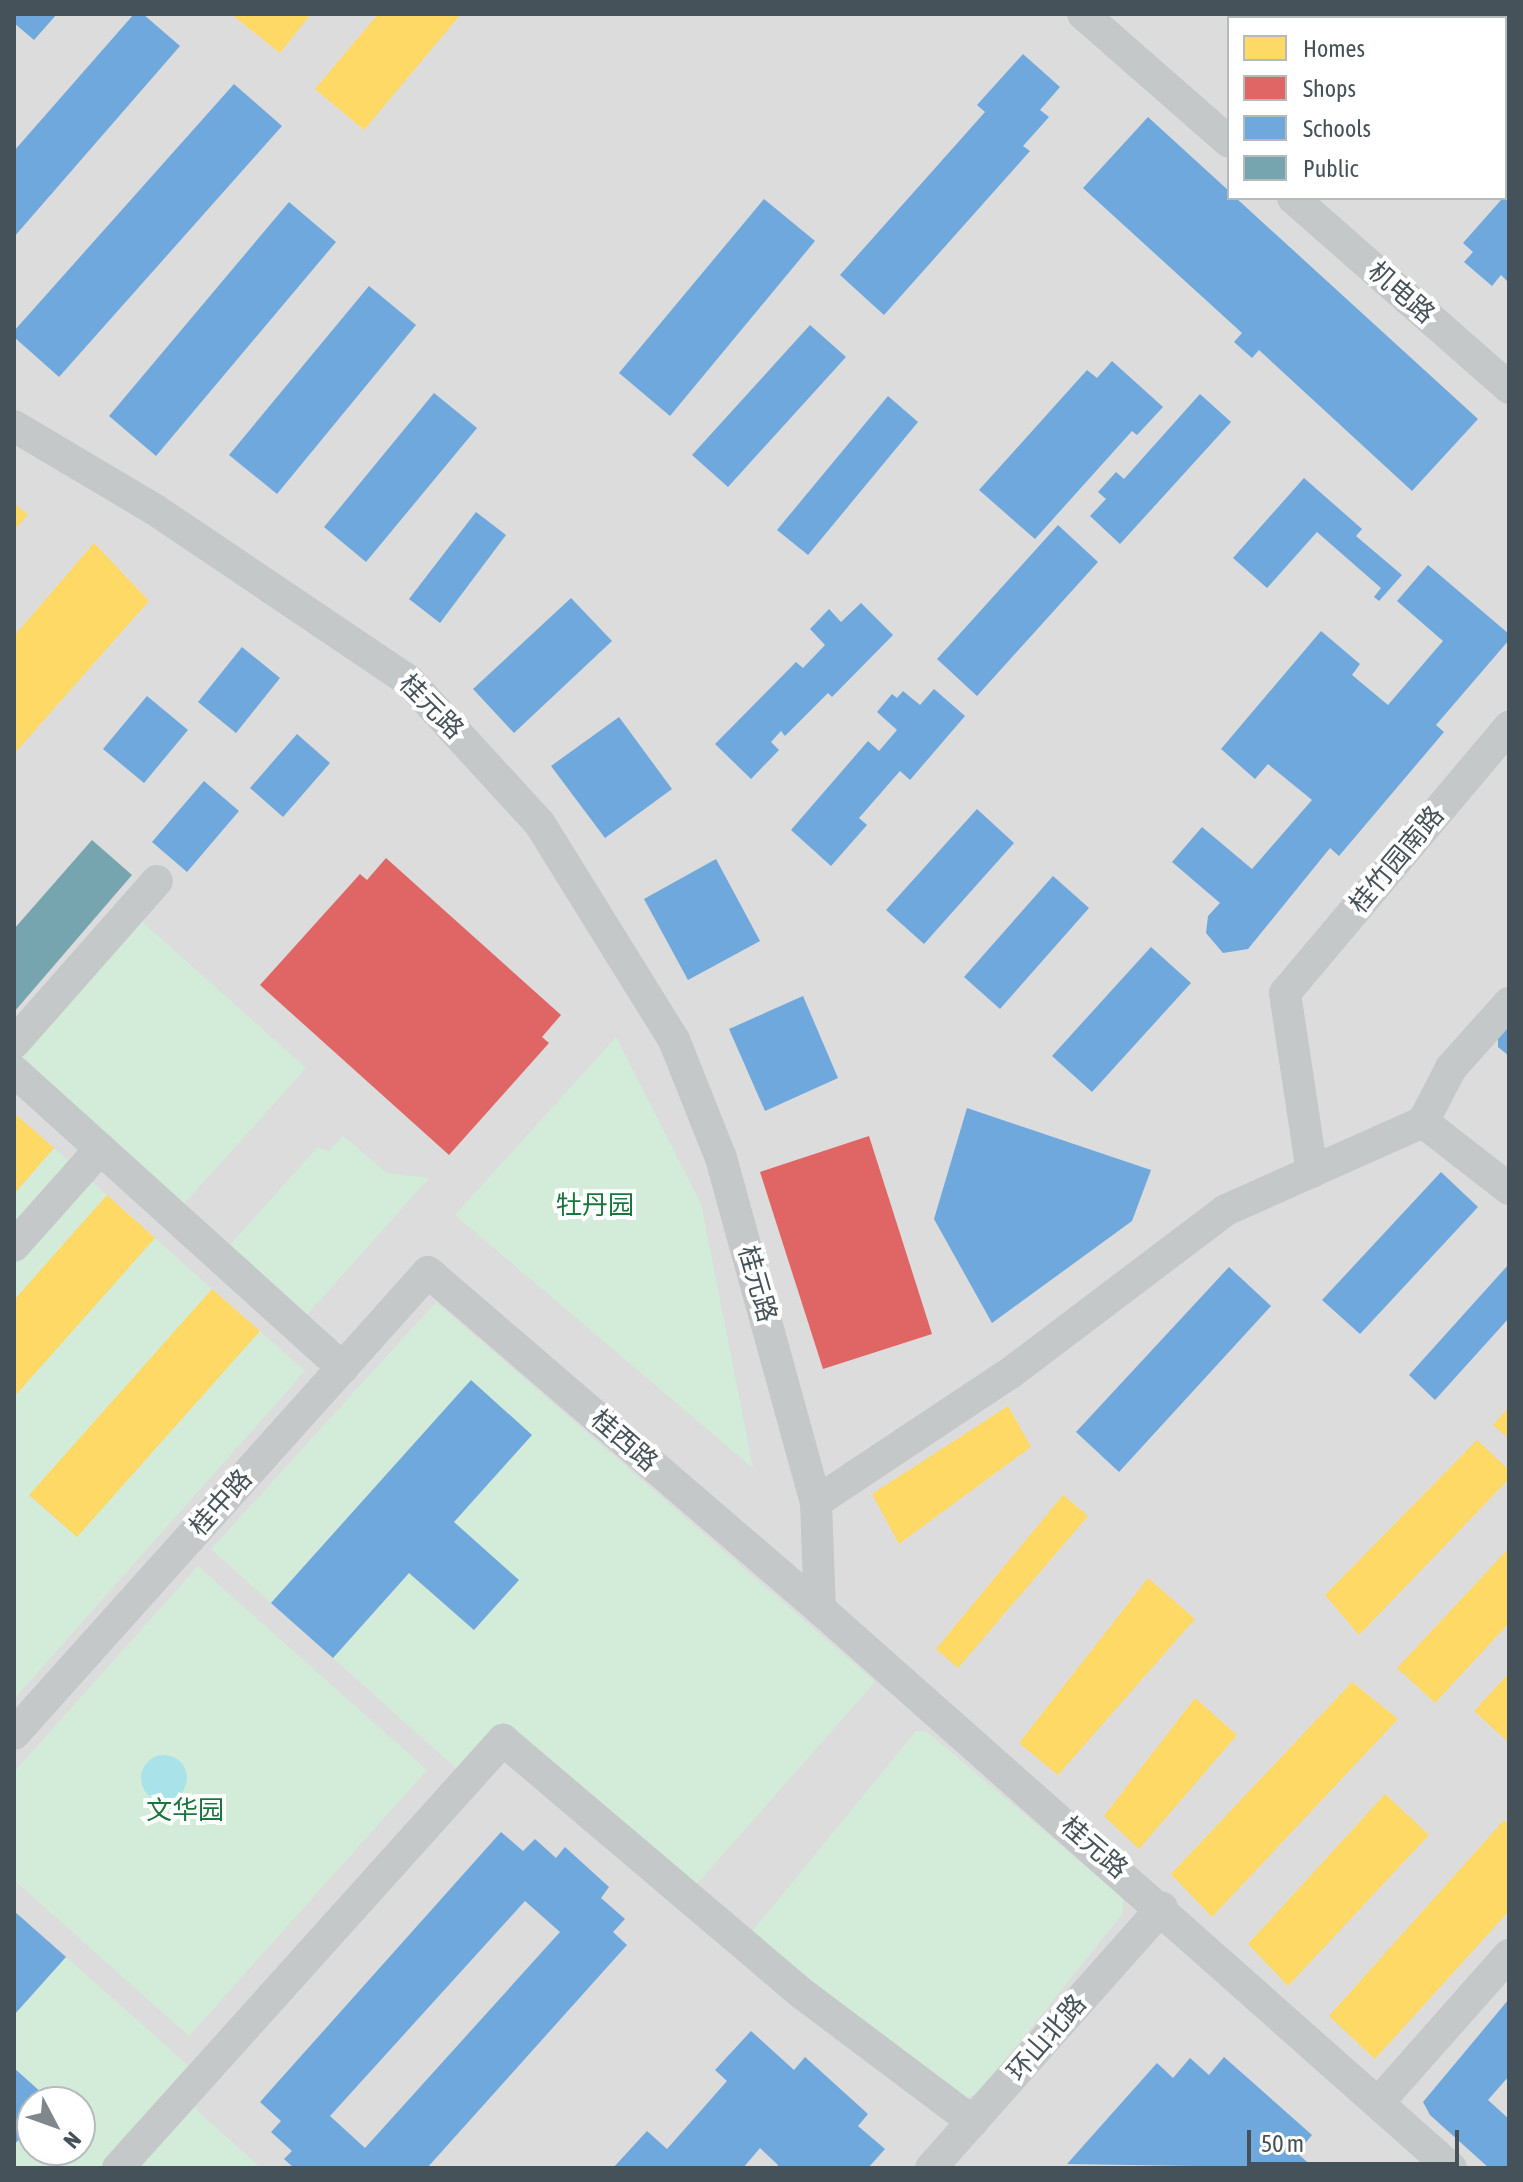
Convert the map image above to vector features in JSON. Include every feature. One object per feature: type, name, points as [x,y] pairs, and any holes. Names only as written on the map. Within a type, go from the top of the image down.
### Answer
[{"type":"street","points":[[1083,14],[1227,140]]},
{"type":"street","name":"机电路","points":[[1295,200],[1509,388]]},
{"type":"street","name":"桂元路","points":[[14,426],[154,509],[409,681],[540,824],[674,1040],[721,1158],[816,1502],[820,1609],[1162,1908],[1451,2168]]},
{"type":"street","name":"桂竹园南路","points":[[1312,1172],[1285,993],[1509,727]]},
{"type":"street","points":[[14,1043],[157,881]]},
{"type":"street","points":[[816,1502],[1009,1374],[1226,1210],[1423,1122],[1451,1068],[1509,1003]]},
{"type":"street","points":[[14,1071],[343,1368]]},
{"type":"street","points":[[1423,1122],[1509,1189]]},
{"type":"street","points":[[14,1246],[100,1149]]},
{"type":"street","name":"桂中路","points":[[14,1734],[428,1272]]},
{"type":"street","name":"桂西路","points":[[428,1272],[820,1609]]},
{"type":"street","points":[[118,2168],[503,1740],[804,1995],[973,2122]]},
{"type":"street","name":"环山北路","points":[[931,2168],[1162,1908]]},
{"type":"street","points":[[1378,2103],[1509,1955]]},
{"type":"shaded area","points":[[14,14],[1509,14],[1509,2168],[14,2168]]},
{"type":"green space","points":[[138,918],[306,1068],[182,1206],[14,1056]]},
{"type":"green space","name":"牡丹园","points":[[616,1037],[701,1204],[753,1468],[455,1215]]},
{"type":"green space","points":[[343,1136],[387,1173],[429,1178],[306,1316],[228,1247],[317,1148],[329,1151]]},
{"type":"green space","points":[[54,1148],[107,1195],[14,1300],[14,1194]]},
{"type":"green space","points":[[155,1238],[212,1289],[29,1496],[77,1537],[260,1331],[305,1371],[14,1699],[14,1397]]},
{"type":"green space","points":[[436,1302],[875,1682],[695,1886],[503,1722],[458,1770],[333,1658],[409,1573],[473,1630],[518,1580],[454,1522],[532,1435],[471,1380],[271,1603],[211,1549]]},
{"type":"green space","name":"文华园","points":[[198,1566],[427,1770],[189,2036],[14,1880],[14,1772]]},
{"type":"green space","points":[[916,1731],[926,1731],[1123,1898],[1123,1913],[978,2094],[964,2098],[755,1941],[751,1933]]},
{"type":"green space","points":[[66,1957],[190,2067],[172,2088],[261,2168],[14,2168],[16,2143],[16,2166],[96,2166],[96,2086],[34,2086],[14,2068],[14,2015]]},
{"type":"water","points":[[164,1755],[180,1762],[187,1778],[180,1794],[164,1801],[148,1794],[141,1778],[148,1762]]},
{"type":"building: Homes","points":[[231,14],[311,14],[280,53]]},
{"type":"building: Homes","points":[[378,14],[461,14],[364,130],[315,89]]},
{"type":"building: Homes","points":[[14,503],[28,515],[14,530]]},
{"type":"building: Homes","points":[[94,543],[149,601],[14,754],[14,636]]},
{"type":"building: Homes","points":[[14,1113],[54,1148],[14,1194]]},
{"type":"building: Homes","points":[[107,1195],[155,1238],[14,1397],[14,1300]]},
{"type":"building: Homes","points":[[212,1289],[260,1331],[77,1537],[29,1495]]},
{"type":"building: Homes","points":[[1008,1406],[1031,1447],[899,1544],[872,1494]]},
{"type":"building: Homes","points":[[1509,1407],[1509,1439],[1493,1425]]},
{"type":"building: Homes","points":[[1477,1440],[1509,1470],[1509,1479],[1359,1635],[1325,1595]]},
{"type":"building: Homes","points":[[1063,1495],[1088,1516],[958,1668],[936,1649]]},
{"type":"building: Homes","points":[[1509,1548],[1509,1623],[1435,1703],[1397,1668]]},
{"type":"building: Homes","points":[[1148,1578],[1195,1619],[1058,1775],[1019,1743]]},
{"type":"building: Homes","points":[[1509,1673],[1509,1743],[1474,1711]]},
{"type":"building: Homes","points":[[1352,1682],[1398,1719],[1212,1917],[1171,1874]]},
{"type":"building: Homes","points":[[1195,1698],[1237,1735],[1139,1849],[1104,1816]]},
{"type":"building: Homes","points":[[1385,1794],[1429,1835],[1288,1986],[1248,1944]]},
{"type":"building: Homes","points":[[1504,1820],[1509,1825],[1509,1911],[1375,2059],[1329,2016]]},
{"type":"building: Shops","points":[[386,858],[561,1015],[542,1037],[549,1043],[449,1155],[260,985],[360,874],[367,880]]},
{"type":"building: Shops","points":[[869,1136],[932,1334],[823,1369],[760,1172]]},
{"type":"building: Schools","points":[[16,14],[57,14],[34,40],[14,23]]},
{"type":"building: Schools","points":[[134,14],[143,14],[180,46],[14,237],[14,151]]},
{"type":"building: Schools","points":[[1023,54],[1060,87],[1040,110],[1049,117],[1023,146],[1030,151],[884,315],[840,275],[985,112],[977,105]]},
{"type":"building: Schools","points":[[234,84],[282,126],[59,377],[14,337],[14,331]]},
{"type":"building: Schools","points":[[1148,117],[1227,189],[1227,200],[1238,200],[1478,419],[1412,491],[1259,350],[1252,358],[1234,342],[1242,333],[1083,188]]},
{"type":"building: Schools","points":[[1509,191],[1509,283],[1501,275],[1492,286],[1464,262],[1473,252],[1463,243],[1501,200],[1507,200]]},
{"type":"building: Schools","points":[[764,199],[815,241],[670,416],[619,373]]},
{"type":"building: Schools","points":[[289,202],[336,242],[156,456],[109,416]]},
{"type":"building: Schools","points":[[369,286],[416,325],[277,494],[229,455]]},
{"type":"building: Schools","points":[[810,325],[846,357],[728,487],[692,455]]},
{"type":"building: Schools","points":[[1112,361],[1163,407],[1137,435],[1132,431],[1035,539],[979,490],[1087,370],[1097,378]]},
{"type":"building: Schools","points":[[434,393],[477,428],[366,562],[324,527]]},
{"type":"building: Schools","points":[[1200,394],[1231,422],[1120,544],[1090,516],[1106,499],[1098,492],[1116,472],[1124,479]]},
{"type":"building: Schools","points":[[888,396],[918,422],[808,555],[777,530]]},
{"type":"building: Schools","points":[[1304,478],[1362,529],[1356,536],[1402,575],[1379,601],[1374,597],[1381,588],[1317,532],[1267,588],[1233,558]]},
{"type":"building: Schools","points":[[476,512],[506,535],[440,623],[409,599]]},
{"type":"building: Schools","points":[[1058,525],[1098,562],[977,696],[937,659]]},
{"type":"building: Schools","points":[[1428,565],[1509,634],[1509,640],[1436,725],[1444,732],[1339,856],[1330,848],[1248,949],[1223,953],[1206,933],[1208,916],[1220,903],[1172,862],[1202,827],[1252,869],[1312,800],[1268,764],[1255,779],[1221,749],[1321,631],[1360,664],[1352,675],[1388,705],[1443,641],[1397,601]]},
{"type":"building: Schools","points":[[571,598],[612,641],[514,733],[473,689]]},
{"type":"building: Schools","points":[[861,603],[893,635],[832,697],[828,693],[785,736],[781,731],[771,742],[779,750],[751,779],[715,744],[796,662],[803,668],[825,645],[810,629],[829,609],[841,622]]},
{"type":"building: Schools","points":[[242,647],[280,678],[236,733],[198,702]]},
{"type":"building: Schools","points":[[934,689],[965,716],[910,780],[900,771],[859,818],[867,825],[831,866],[791,830],[868,741],[879,751],[897,730],[877,712],[892,694],[897,698],[903,691],[920,705]]},
{"type":"building: Schools","points":[[147,696],[188,730],[144,783],[103,749]]},
{"type":"building: Schools","points":[[619,717],[672,789],[605,838],[551,766]]},
{"type":"building: Schools","points":[[297,734],[330,763],[283,817],[250,788]]},
{"type":"building: Schools","points":[[204,781],[239,811],[187,872],[152,842]]},
{"type":"building: Schools","points":[[977,809],[1014,843],[924,944],[886,910]]},
{"type":"building: Schools","points":[[716,859],[760,941],[688,980],[644,899]]},
{"type":"building: Schools","points":[[1053,876],[1089,908],[1000,1009],[964,977]]},
{"type":"building: Schools","points":[[1151,947],[1191,983],[1092,1092],[1052,1056]]},
{"type":"building: Schools","points":[[803,996],[838,1078],[765,1111],[729,1029]]},
{"type":"building: Schools","points":[[1509,1023],[1509,1056],[1498,1047],[1498,1035]]},
{"type":"building: Schools","points":[[967,1108],[1151,1170],[1132,1221],[992,1323],[934,1219]]},
{"type":"building: Schools","points":[[1441,1172],[1478,1207],[1360,1334],[1322,1300]]},
{"type":"building: Schools","points":[[1509,1264],[1509,1318],[1435,1400],[1409,1375]]},
{"type":"building: Schools","points":[[1229,1267],[1271,1306],[1119,1472],[1076,1432]]},
{"type":"building: Schools","points":[[471,1380],[532,1435],[454,1522],[519,1580],[474,1630],[409,1573],[333,1658],[271,1603]]},
{"type":"building: Schools","points":[[501,1832],[523,1851],[535,1839],[556,1858],[565,1847],[609,1887],[601,1898],[625,1919],[613,1932],[627,1945],[427,2168],[294,2168],[284,2159],[292,2151],[271,2132],[281,2121],[260,2102]],"holes":[[[525,1901],[560,1932],[365,2148],[330,2116]]]},
{"type":"building: Schools","points":[[14,1911],[66,1957],[14,2015]]},
{"type":"building: Schools","points":[[1509,1999],[1509,2076],[1488,2100],[1509,2119],[1509,2168],[1489,2168],[1430,2115],[1423,2102]]},
{"type":"building: Schools","points":[[751,2031],[794,2070],[805,2057],[868,2114],[858,2126],[885,2149],[868,2168],[775,2168],[778,2165],[760,2148],[743,2168],[613,2168],[647,2131],[667,2149],[727,2081],[715,2070]]},
{"type":"building: Schools","points":[[1224,2057],[1312,2135],[1297,2153],[1314,2168],[1067,2164],[1157,2063],[1173,2078],[1190,2058],[1209,2075]]},
{"type":"building: Schools","points":[[14,2068],[34,2086],[16,2086],[14,2145]]},
{"type":"building: Public","points":[[92,840],[132,875],[14,1012],[14,929]]}]
